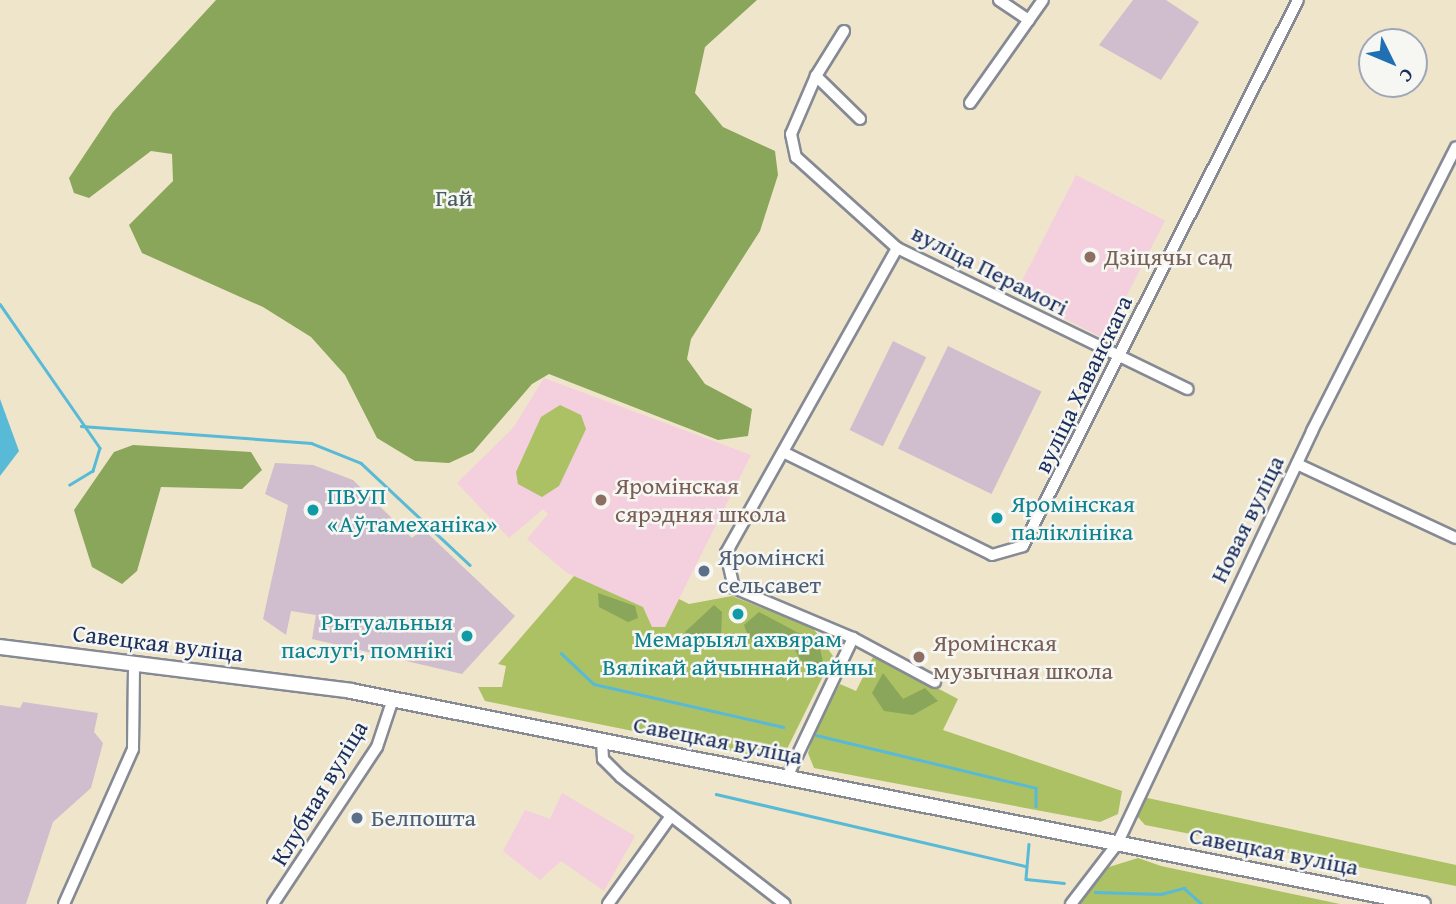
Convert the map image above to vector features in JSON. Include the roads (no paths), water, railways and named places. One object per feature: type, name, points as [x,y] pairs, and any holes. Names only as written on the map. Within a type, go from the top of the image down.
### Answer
[{"type":"main road","name":"Савецкая вуліца","points":[[0,648],[134,662],[393,699],[1423,904]]},
{"type":"street","points":[[999,0],[1029,20]]},
{"type":"street","points":[[970,103],[1043,0]]},
{"type":"street","name":"вуліца Хаванскага","points":[[783,452],[992,555],[1011,554],[1041,521],[1209,167],[1298,0]]},
{"type":"street","name":"вуліца Перамогі","points":[[844,31],[816,76],[792,134],[796,157],[897,248],[1188,389]]},
{"type":"street","points":[[816,76],[860,119]]},
{"type":"street","name":"Новая вуліца","points":[[1070,904],[1117,844],[1297,464],[1456,147]]},
{"type":"street","points":[[897,248],[783,452],[736,526],[727,570],[734,588],[853,638],[935,682]]},
{"type":"street","points":[[1297,464],[1456,538]]},
{"type":"street","points":[[787,777],[853,638]]},
{"type":"street","points":[[64,904],[133,749],[134,662]]},
{"type":"street","name":"Клубная вуліца","points":[[273,904],[376,747],[393,699]]},
{"type":"street","points":[[602,740],[603,759],[671,816],[785,904]]},
{"type":"street","points":[[608,904],[671,816]]},
{"type":"water","points":[[0,399],[19,451],[0,476]]},
{"type":"waterway","points":[[0,304],[100,448],[93,471],[70,485]]},
{"type":"waterway","points":[[81,426],[311,443],[361,463],[470,565]]},
{"type":"waterway","points":[[561,653],[594,684],[783,727]]},
{"type":"waterway","points":[[816,735],[1036,788],[1036,806]]},
{"type":"waterway","points":[[716,794],[1026,866]]},
{"type":"waterway","points":[[1029,844],[1026,879],[1064,883]]},
{"type":"waterway","points":[[1095,892],[1161,894],[1184,888],[1202,904]]},
{"type":"place","name":"Дзіцячы сад","points":[[1090,257]]},
{"type":"place","name":"Яромінская сярэдняя школа","points":[[601,500]]},
{"type":"place","name":"ПВУП «Аўтамеханіка»","points":[[313,510]]},
{"type":"place","name":"Яромінская паліклініка","points":[[997,518]]},
{"type":"place","name":"Яромінскі сельсавет","points":[[704,571]]},
{"type":"place","name":"Мемарыял ахвярам Вялікай айчыннай вайны","points":[[738,614]]},
{"type":"place","name":"Рытуальныя паслугі, помнікі","points":[[467,636]]},
{"type":"place","name":"Яромінская музычная школа","points":[[919,657]]},
{"type":"place","name":"Белпошта","points":[[357,818]]},
{"type":"park label","name":"Гай","points":[[454,198]]}]
